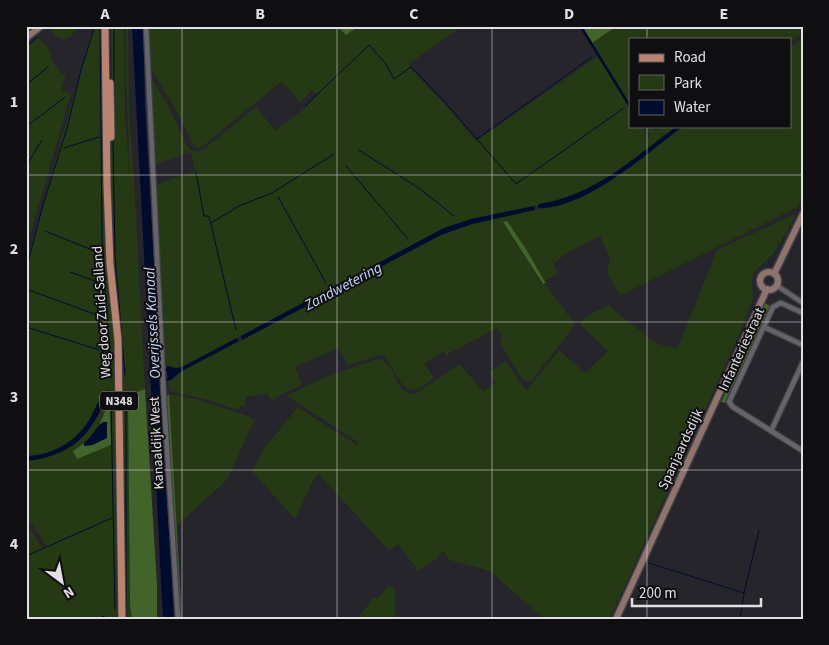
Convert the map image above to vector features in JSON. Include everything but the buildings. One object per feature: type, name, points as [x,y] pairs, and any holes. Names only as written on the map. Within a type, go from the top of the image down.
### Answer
[{"type":"main road","name":"Weg door Zuid-Salland","points":[[107,26],[111,119],[107,184],[110,264],[118,340],[122,619]]},
{"type":"street","points":[[26,38],[40,26]]},
{"type":"street","name":"Kanaaldijk West","points":[[146,26],[156,265],[178,619]]},
{"type":"street","points":[[774,274],[803,214]]},
{"type":"street","points":[[767,272],[774,274],[777,278],[776,285],[772,289],[767,289],[762,286],[760,279],[767,272]]},
{"type":"street","points":[[776,285],[803,303]]},
{"type":"street","name":"Spanjaardsdijk","points":[[616,619],[767,289]]},
{"type":"street","name":"Infanteriestraat","points":[[771,432],[730,405],[729,402],[773,306],[781,303],[803,313]]},
{"type":"street","points":[[764,327],[803,345]]},
{"type":"street","points":[[803,362],[771,432],[803,451]]},
{"type":"green space","points":[[48,26],[79,26],[71,36],[61,39]]},
{"type":"green space","points":[[94,26],[103,26],[106,248],[115,355],[117,619],[106,619],[104,616],[97,619],[26,619],[26,522],[43,549],[47,547],[26,515],[26,474],[28,474],[31,465],[26,465],[26,461],[55,454],[77,442],[94,422],[107,396],[105,392],[85,426],[73,439],[46,453],[26,456],[26,263]],"holes":[[[108,405],[110,410],[111,445],[73,451],[93,436]]]},
{"type":"green space","points":[[111,26],[124,26],[125,118],[130,179],[126,75],[126,26],[128,26],[129,113],[145,389],[128,395],[130,605],[132,619],[125,619],[110,187]]},
{"type":"green space","points":[[148,26],[337,26],[346,35],[359,26],[462,26],[409,64],[409,67],[442,101],[476,141],[598,56],[629,107],[629,128],[642,128],[648,137],[650,136],[645,128],[653,128],[656,131],[659,128],[674,128],[614,173],[582,192],[560,201],[471,219],[444,228],[182,367],[165,367],[155,185],[195,171],[191,152],[154,165],[150,79],[152,79],[168,105],[186,144],[192,151],[204,149],[256,107],[275,130],[303,110],[317,95],[312,90],[300,103],[281,82],[199,148],[194,147],[175,108],[150,68]]},
{"type":"green space","points":[[337,26],[359,26],[346,35]]},
{"type":"green space","points":[[582,26],[591,26],[593,28],[596,26],[617,26],[592,43]]},
{"type":"green space","points":[[617,26],[803,26],[803,33],[792,41],[792,38],[629,38],[629,102],[592,43]]},
{"type":"green space","points":[[38,37],[50,51],[51,60],[62,74],[66,72],[61,90],[71,94],[26,249],[26,47]]},
{"type":"green space","points":[[803,38],[803,198],[798,207],[620,296],[607,273],[610,258],[600,236],[567,253],[553,264],[558,273],[545,282],[526,249],[503,222],[542,284],[545,283],[575,325],[532,380],[528,382],[522,379],[500,343],[502,337],[497,328],[446,355],[444,351],[424,364],[434,378],[418,389],[412,390],[407,388],[384,356],[381,355],[348,365],[338,348],[295,367],[302,385],[272,401],[267,394],[246,397],[245,406],[239,407],[238,410],[208,400],[169,391],[168,381],[182,371],[441,235],[472,224],[557,205],[584,196],[606,184],[680,128],[792,128],[792,46]]},
{"type":"green space","points":[[797,213],[774,253],[754,272],[752,279],[753,298],[743,326],[610,619],[544,619],[490,571],[450,560],[443,551],[437,559],[416,572],[417,569],[398,544],[389,551],[319,474],[315,477],[295,519],[252,471],[265,447],[298,407],[357,445],[358,442],[287,396],[325,377],[377,359],[384,361],[403,390],[408,393],[415,394],[460,364],[483,392],[496,382],[489,372],[506,361],[527,390],[559,350],[585,373],[608,351],[580,324],[586,317],[608,305],[655,343],[677,349],[717,250]]},
{"type":"green space","points":[[507,221],[526,249],[545,283],[543,284],[503,222]]},
{"type":"green space","points":[[765,303],[770,306],[725,403],[721,402]]},
{"type":"green space","points":[[145,389],[157,584],[157,619],[132,619],[130,605],[128,395]]},
{"type":"green space","points":[[169,394],[196,399],[251,417],[254,421],[227,480],[176,526]]},
{"type":"green space","points":[[169,394],[182,619],[179,619],[166,397]]},
{"type":"green space","points":[[108,405],[110,410],[111,445],[77,459],[73,451],[84,443],[84,446],[92,445],[107,438],[107,422],[99,425]]},
{"type":"green space","points":[[391,585],[395,592],[395,619],[357,619],[374,597],[377,599]]},
{"type":"water","name":"Overijssels Kanaal","points":[[132,26],[143,26],[145,106],[160,368],[167,368],[167,366],[182,367],[237,338],[239,341],[182,371],[171,380],[166,381],[166,378],[168,378],[167,371],[160,372],[174,619],[163,619]]},
{"type":"water","points":[[579,26],[582,26],[629,102],[629,107]]},
{"type":"water","points":[[674,128],[680,128],[633,165],[595,190],[575,200],[556,206],[538,208],[539,204],[578,193],[629,163]]},
{"type":"water","name":"Zandwetering","points":[[534,206],[535,210],[472,224],[441,235],[242,340],[241,336],[444,228],[471,219]]},
{"type":"water","points":[[108,390],[110,395],[107,396],[94,422],[77,442],[55,454],[26,461],[26,456],[55,450],[80,433],[100,399]]},
{"type":"water","points":[[103,422],[107,422],[107,438],[92,445],[84,446],[84,443]]},
{"type":"waterway","points":[[26,270],[95,26]]},
{"type":"waterway","points":[[100,26],[102,239],[111,378]]},
{"type":"waterway","points":[[114,26],[114,108]]},
{"type":"waterway","points":[[26,47],[38,37]]},
{"type":"waterway","points":[[306,105],[369,45],[386,64],[394,79],[411,67],[443,100],[516,184],[624,108]]},
{"type":"waterway","points":[[477,139],[592,57]]},
{"type":"waterway","points":[[26,85],[48,67]]},
{"type":"waterway","points":[[26,127],[65,97]]},
{"type":"waterway","points":[[64,148],[99,137]]},
{"type":"waterway","points":[[113,139],[115,256],[125,375]]},
{"type":"waterway","points":[[26,166],[42,140]]},
{"type":"waterway","points":[[359,150],[420,189],[454,216]]},
{"type":"waterway","points":[[211,223],[239,206],[272,193],[334,154]]},
{"type":"waterway","points":[[346,166],[408,239]]},
{"type":"waterway","points":[[196,172],[204,216],[209,216],[236,330]]},
{"type":"waterway","name":"Zandwetering","points":[[278,197],[326,283]]},
{"type":"waterway","points":[[45,231],[102,254]]},
{"type":"waterway","points":[[70,272],[103,284]]},
{"type":"waterway","points":[[26,289],[108,319]]},
{"type":"waterway","points":[[26,327],[109,353]]},
{"type":"waterway","points":[[126,396],[126,617]]},
{"type":"waterway","points":[[111,401],[115,609]]},
{"type":"waterway","points":[[26,556],[112,518]]},
{"type":"waterway","points":[[740,619],[744,593],[759,530]]},
{"type":"waterway","points":[[649,563],[744,593]]},
{"type":"waterway","points":[[96,619],[105,616]]}]
